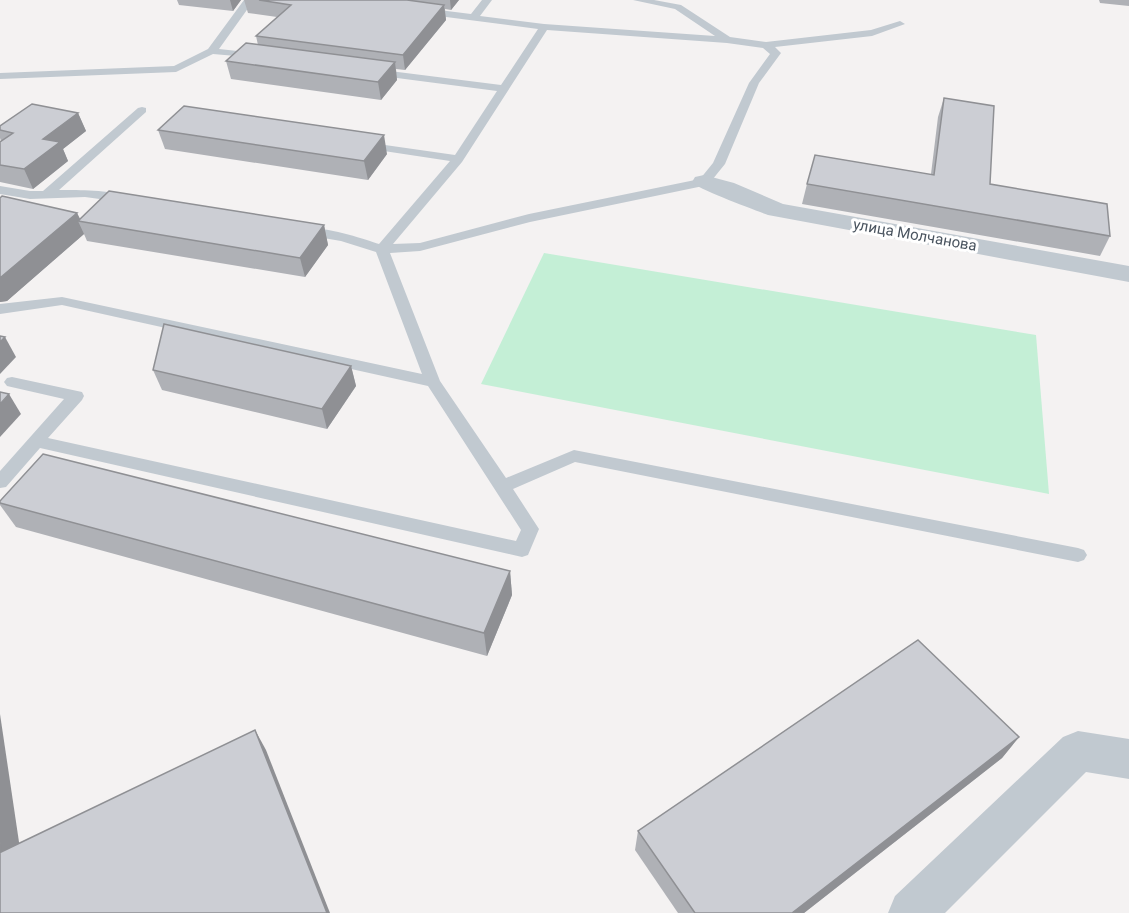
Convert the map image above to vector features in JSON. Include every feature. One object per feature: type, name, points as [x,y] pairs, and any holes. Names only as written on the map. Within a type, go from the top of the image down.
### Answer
[{"type":"street","name":"улица Молчанова","points":[[704,182],[725,188],[777,210],[1129,274]]},
{"type":"street","points":[[912,913],[1078,751],[1129,759]]},
{"type":"lane","points":[[0,76],[176,69],[212,51],[249,0]]},
{"type":"lane","points":[[474,17],[487,0]]},
{"type":"lane","points":[[638,0],[678,7],[727,40]]},
{"type":"lane","points":[[415,10],[544,27],[727,40],[766,45],[872,33],[900,24]]},
{"type":"lane","points":[[382,249],[458,159],[544,27]]},
{"type":"lane","points":[[296,229],[343,237],[382,249],[420,247],[529,218],[704,182],[719,164],[754,83],[776,53],[766,45]]},
{"type":"lane","points":[[212,51],[271,58]]},
{"type":"lane","points":[[364,71],[503,89]]},
{"type":"lane","points":[[47,194],[142,110]]},
{"type":"lane","points":[[352,143],[458,159]]},
{"type":"lane","points":[[0,190],[30,195],[86,193],[144,203]]},
{"type":"lane","points":[[36,441],[522,550],[530,529],[434,382],[382,249]]},
{"type":"lane","points":[[0,309],[62,301],[434,382]]},
{"type":"lane","points":[[0,482],[76,396],[12,382]]},
{"type":"lane","points":[[502,487],[574,456],[1078,555]]},
{"type":"green space","points":[[544,253],[1036,335],[1049,494],[481,384]]},
{"type":"building","points":[[259,0],[407,0],[444,5],[403,55],[256,36],[291,5]]},
{"type":"building","points":[[246,43],[395,62],[378,82],[226,61]]},
{"type":"building","points":[[944,98],[994,106],[990,184],[1107,204],[1110,236],[807,184],[815,155],[934,175]]},
{"type":"building","points":[[32,104],[78,113],[43,139],[60,142],[24,169],[0,165],[0,142],[13,133],[0,130],[0,126]]},
{"type":"building","points":[[184,106],[384,135],[364,161],[158,130]]},
{"type":"building","points":[[109,191],[324,225],[300,258],[78,221]]},
{"type":"building","points":[[2,196],[77,213],[0,278],[0,198]]},
{"type":"building","points":[[164,324],[351,366],[322,409],[153,370]]},
{"type":"building","points":[[0,392],[9,394],[0,404]]},
{"type":"building","points":[[43,454],[510,571],[484,633],[0,503]]},
{"type":"building","points":[[918,640],[1019,737],[792,913],[695,913],[638,831]]},
{"type":"building","points":[[255,730],[327,913],[0,913],[0,842],[1,852]]}]
